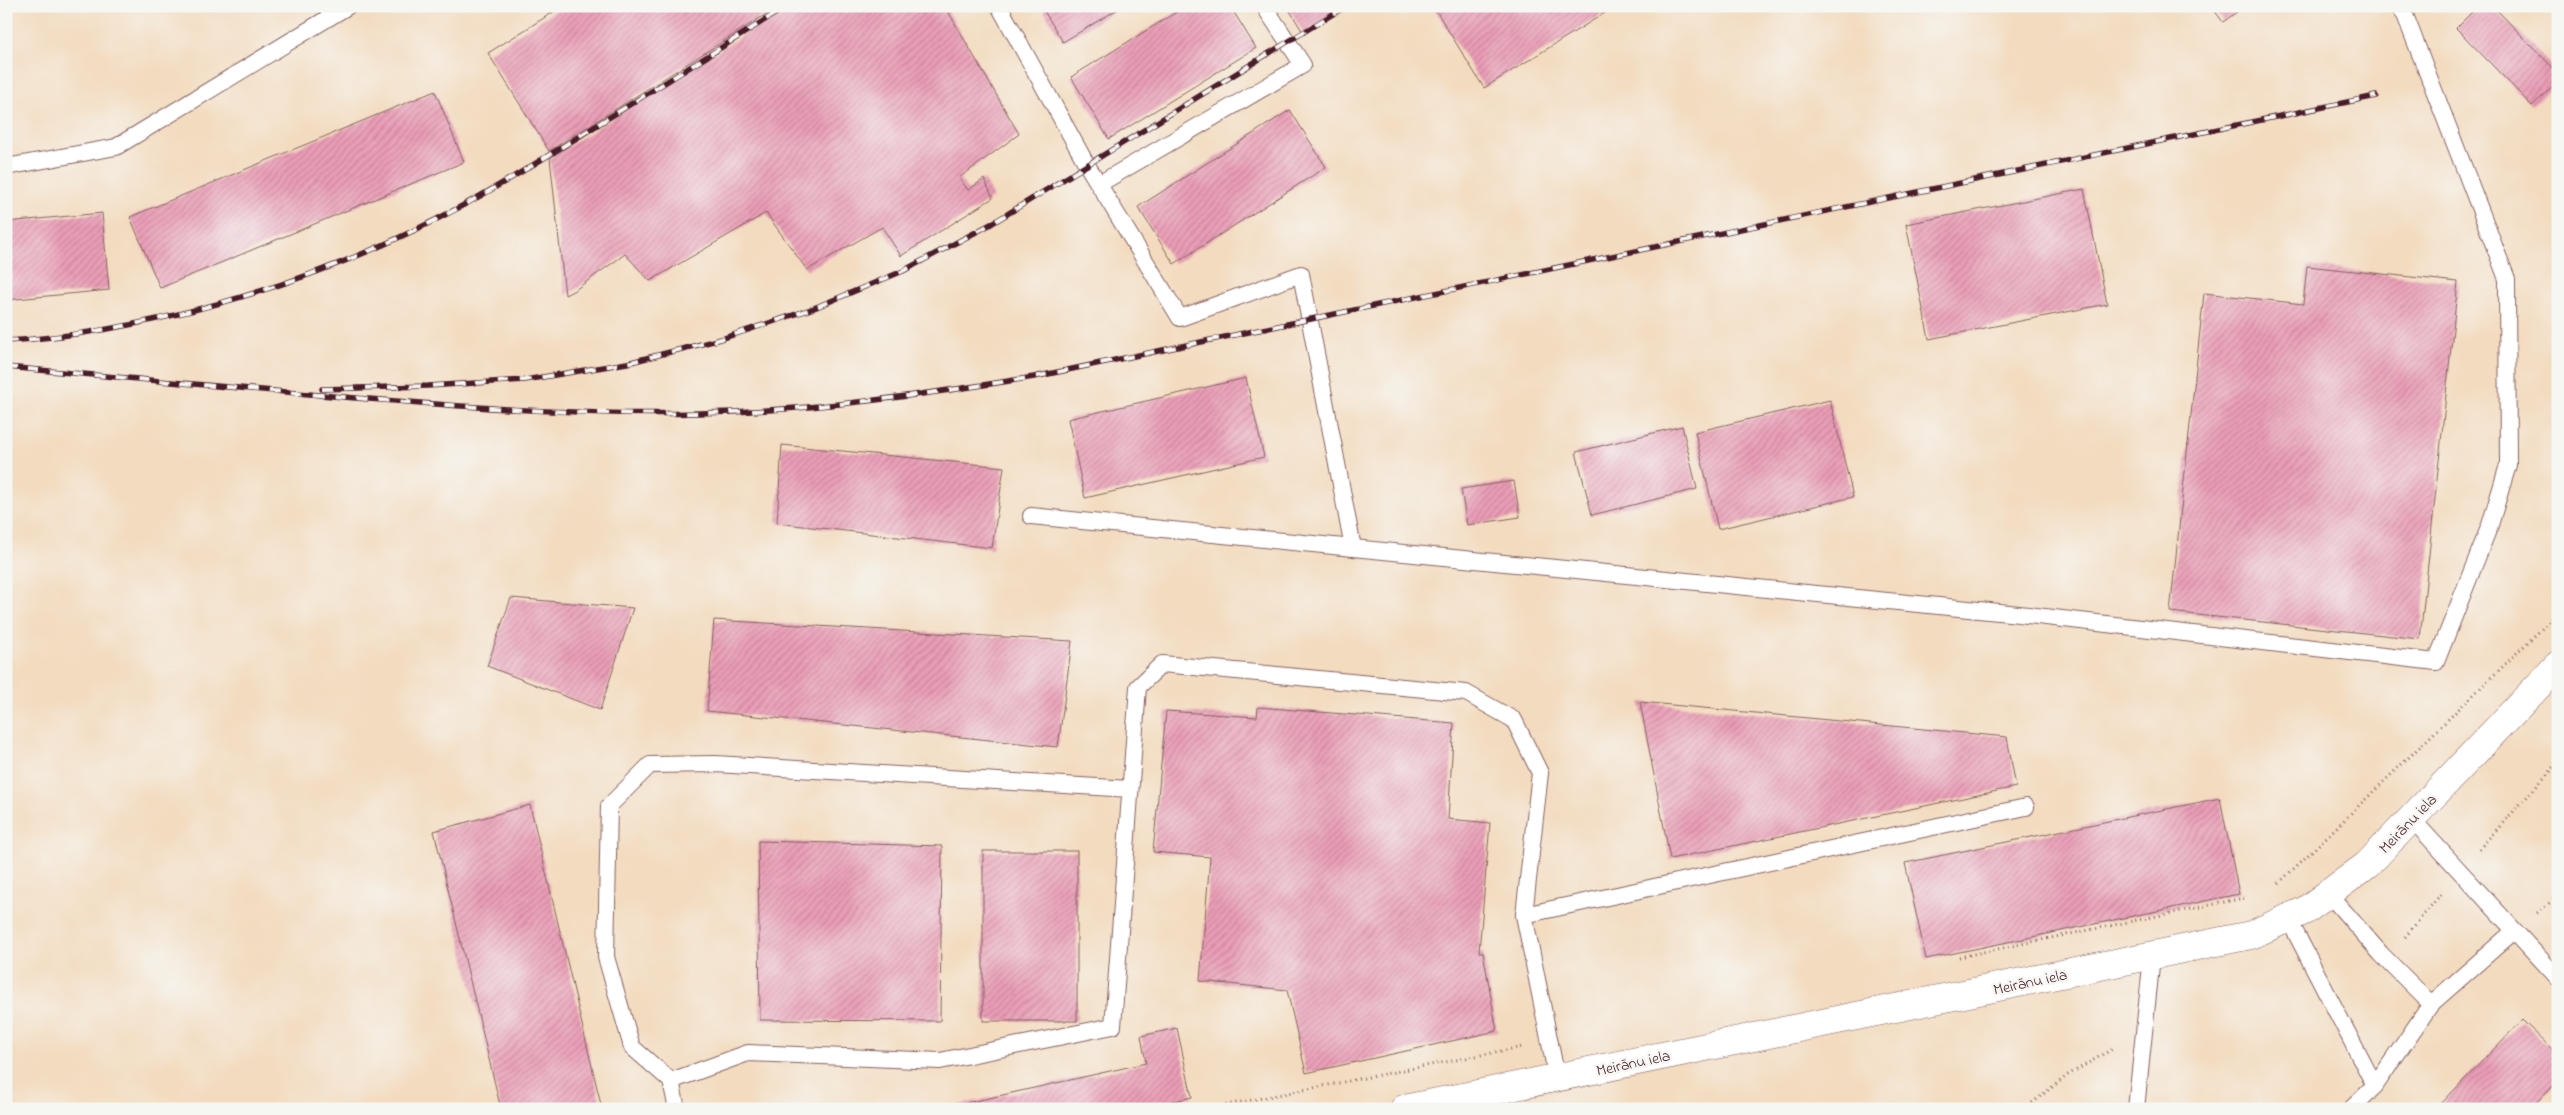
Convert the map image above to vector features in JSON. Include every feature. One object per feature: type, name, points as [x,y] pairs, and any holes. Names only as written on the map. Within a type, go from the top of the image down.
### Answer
[{"type":"street","name":"Meirānu iela","points":[[1404,1109],[2251,935],[2306,910],[2366,865],[2558,665]]},
{"type":"lane","points":[[6,167],[116,147],[348,6]]},
{"type":"lane","points":[[999,6],[1099,184],[1180,318],[1301,274],[1353,548]]},
{"type":"lane","points":[[1099,184],[1303,65],[1264,6]]},
{"type":"lane","points":[[1031,516],[2019,614],[2436,662],[2490,525],[2508,465],[2507,279],[2405,15],[2398,6]]},
{"type":"lane","points":[[671,1081],[748,1053],[940,1061],[1113,1026],[1138,687],[1162,664],[1466,693],[1514,720],[1540,774],[1524,915],[1558,1078]]},
{"type":"lane","points":[[677,1109],[671,1081],[632,1047],[606,957],[608,806],[650,765],[715,764],[1130,789]]},
{"type":"lane","points":[[1524,915],[2026,807]]},
{"type":"lane","points":[[2411,818],[2558,978]]},
{"type":"lane","points":[[2328,893],[2381,954],[2431,1004]]},
{"type":"lane","points":[[2288,918],[2375,1086]]},
{"type":"lane","points":[[2351,1109],[2375,1086],[2431,1004],[2514,931]]},
{"type":"lane","points":[[2136,1109],[2152,956]]},
{"type":"path","points":[[2271,888],[2558,614]]},
{"type":"path","points":[[1951,958],[2253,896]]},
{"type":"path","points":[[1206,1109],[1550,1041]]},
{"type":"path","points":[[2024,1109],[2068,1075],[2120,1044],[2143,1041]]},
{"type":"building","points":[[563,6],[779,6],[549,151],[488,53]]},
{"type":"building","points":[[789,6],[945,6],[1019,134],[959,178],[968,190],[984,179],[993,198],[901,256],[882,227],[807,270],[766,213],[650,281],[625,254],[575,290],[565,295],[550,158]]},
{"type":"building","points":[[1041,6],[1123,6],[1063,42]]},
{"type":"building","points":[[1186,6],[1230,6],[1256,48],[1109,139],[1071,77]]},
{"type":"building","points":[[1287,6],[1349,6],[1304,34]]},
{"type":"building","points":[[1433,6],[1616,6],[1484,88]]},
{"type":"building","points":[[2211,6],[2245,6],[2223,22]]},
{"type":"building","points":[[2478,6],[2493,6],[2558,73],[2558,82],[2532,106],[2456,28]]},
{"type":"building","points":[[435,91],[464,162],[160,288],[130,217]]},
{"type":"building","points":[[1290,110],[1326,167],[1174,264],[1138,207]]},
{"type":"building","points":[[2084,189],[2107,304],[1929,339],[1906,224]]},
{"type":"building","points":[[102,213],[109,290],[6,300],[6,222]]},
{"type":"building","points":[[2307,266],[2458,282],[2420,639],[2170,612],[2204,293],[2303,304]]},
{"type":"building","points":[[1246,378],[1264,457],[1085,498],[1068,419]]},
{"type":"building","points":[[1830,400],[1853,497],[1718,529],[1695,432]]},
{"type":"building","points":[[1682,426],[1697,489],[1592,515],[1576,452]]},
{"type":"building","points":[[782,445],[1004,467],[992,548],[777,523]]},
{"type":"building","points":[[1514,481],[1520,517],[1467,525],[1461,489]]},
{"type":"building","points":[[511,598],[633,608],[600,710],[487,666]]},
{"type":"building","points":[[714,620],[1072,641],[1058,747],[707,711]]},
{"type":"building","points":[[1640,702],[2007,737],[2016,787],[1670,859]]},
{"type":"building","points":[[1258,707],[1454,723],[1448,819],[1490,823],[1479,952],[1483,952],[1497,1031],[1306,1073],[1287,990],[1200,981],[1210,857],[1153,852],[1166,711],[1257,717]]},
{"type":"building","points":[[2220,798],[2239,894],[1926,959],[1905,863]]},
{"type":"building","points":[[530,805],[602,1109],[501,1109],[434,831]]},
{"type":"building","points":[[758,841],[942,846],[940,1021],[760,1020]]},
{"type":"building","points":[[983,851],[1077,851],[1077,1021],[983,1021]]},
{"type":"building","points":[[2522,1020],[2558,1055],[2558,1081],[2531,1109],[2436,1109]]},
{"type":"building","points":[[1177,1028],[1192,1097],[1139,1109],[940,1109],[1146,1063],[1141,1036]]},
{"type":"railway","points":[[6,341],[56,337],[162,318],[270,288],[371,250],[417,229],[508,180],[787,6]]},
{"type":"railway","points":[[322,389],[428,386],[525,380],[627,363],[721,339],[814,308],[903,271],[991,224],[1346,6]]},
{"type":"railway","points":[[6,367],[378,400],[561,412],[653,414],[741,412],[867,401],[1034,377],[2376,96]]}]
